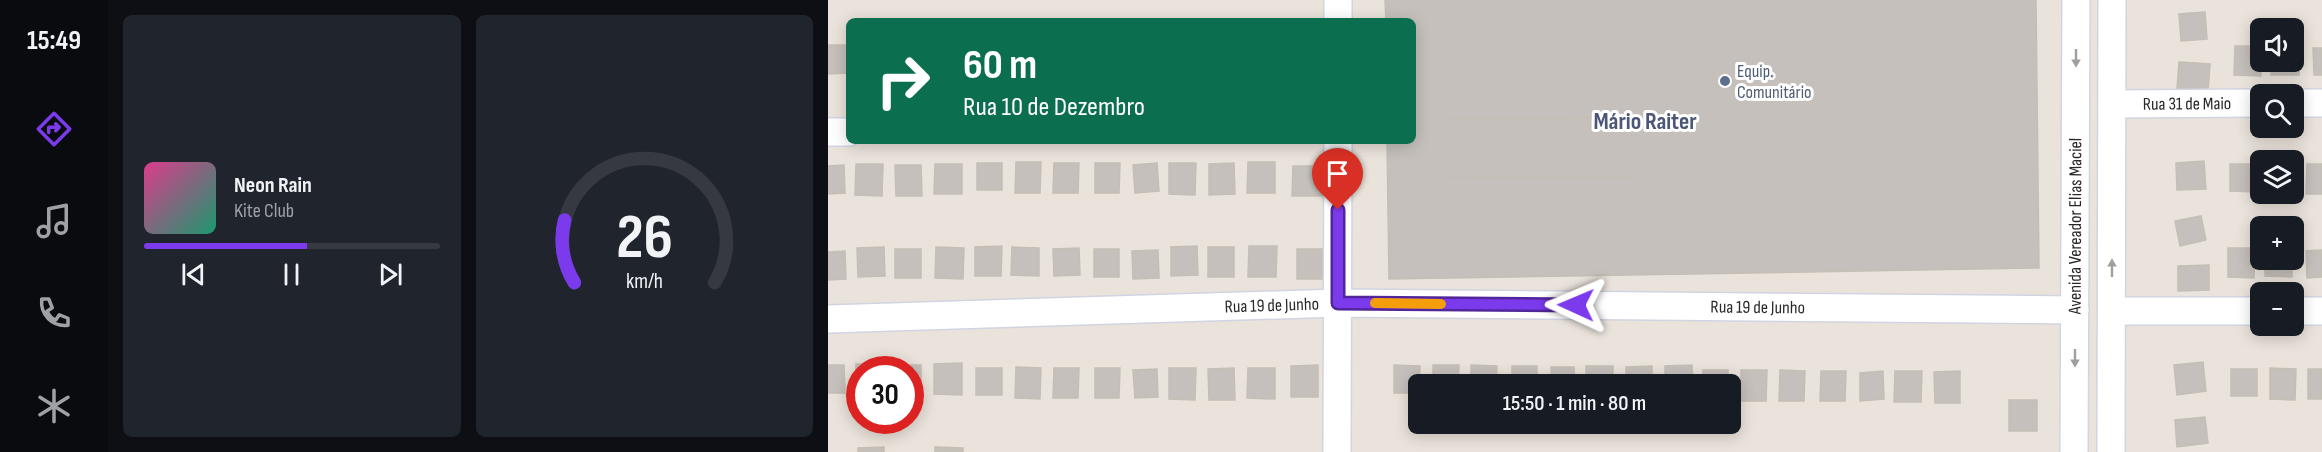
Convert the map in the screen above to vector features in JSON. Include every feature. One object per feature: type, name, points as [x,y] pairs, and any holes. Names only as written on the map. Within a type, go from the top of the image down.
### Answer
[{"type":"street","points":[[1338,0],[1338,18]]},
{"type":"street","name":"Avenida Vereador Elias Maciel","points":[[2074,452],[2076,0]]},
{"type":"street","name":"Avenida Vereador Elias Maciel","points":[[2111,452],[2112,0]]},
{"type":"street","name":"Rua 31 de Maio","points":[[2112,104],[2250,103]]},
{"type":"street","points":[[2304,103],[2322,103]]},
{"type":"street","points":[[828,132],[846,132]]},
{"type":"street","points":[[1337,452],[1338,144]]},
{"type":"street","name":"Rua 19 de Junho","points":[[828,319],[1338,303],[2075,310]]},
{"type":"street","points":[[2112,311],[2250,310]]},
{"type":"street","points":[[2304,311],[2322,311]]},
{"type":"building","name":"Equip. Comunitário","points":[[1385,0],[2036,0],[2039,268],[1389,279],[1387,144],[1416,144],[1416,18],[1386,18]]},
{"type":"building","points":[[2205,12],[2207,39],[2181,41],[2179,14]]},
{"type":"building","points":[[828,45],[846,45],[846,73],[828,74]]},
{"type":"building","points":[[2235,46],[2250,46],[2250,72],[2261,72],[2261,76],[2234,75]]},
{"type":"building","points":[[2313,48],[2322,48],[2322,75],[2314,75]]},
{"type":"building","points":[[2179,62],[2210,64],[2208,91],[2177,88]]},
{"type":"building","points":[[2271,72],[2299,72],[2299,75],[2271,75]]},
{"type":"building","points":[[1632,117],[1632,177],[1450,178],[1450,119]]},
{"type":"building","points":[[2204,161],[2206,189],[2177,190],[2176,163]]},
{"type":"building","points":[[1016,162],[1041,162],[1040,193],[1015,193]]},
{"type":"building","points":[[1248,162],[1275,162],[1275,193],[1247,193]]},
{"type":"building","points":[[977,163],[1002,163],[1002,190],[977,190]]},
{"type":"building","points":[[1054,163],[1079,163],[1078,193],[1053,193]]},
{"type":"building","points":[[1095,163],[1120,163],[1119,193],[1095,193]]},
{"type":"building","points":[[1157,163],[1159,191],[1135,193],[1133,165]]},
{"type":"building","points":[[1169,163],[1196,163],[1195,195],[1169,194]]},
{"type":"building","points":[[1234,163],[1235,194],[1209,195],[1209,164]]},
{"type":"building","points":[[856,164],[883,164],[882,196],[855,195]]},
{"type":"building","points":[[935,164],[962,164],[962,194],[934,194]]},
{"type":"building","points":[[2230,164],[2250,164],[2250,192],[2230,191]]},
{"type":"building","points":[[2307,164],[2322,164],[2322,194],[2306,194]]},
{"type":"building","points":[[844,165],[845,193],[828,194],[828,166]]},
{"type":"building","points":[[895,165],[921,165],[922,196],[896,196]]},
{"type":"building","points":[[1293,166],[1323,166],[1322,196],[1292,196]]},
{"type":"building","points":[[2201,216],[2206,240],[2180,246],[2175,221]]},
{"type":"building","points":[[1002,246],[1001,276],[975,276],[975,247]]},
{"type":"building","points":[[1197,246],[1198,275],[1171,276],[1171,247]]},
{"type":"building","points":[[1249,246],[1277,246],[1276,277],[1248,277]]},
{"type":"building","points":[[884,247],[885,276],[858,277],[857,248]]},
{"type":"building","points":[[936,247],[964,248],[963,279],[935,278]]},
{"type":"building","points":[[1012,247],[1039,248],[1039,276],[1011,275]]},
{"type":"building","points":[[1208,247],[1234,247],[1234,277],[1208,277]]},
{"type":"building","points":[[1079,248],[1080,275],[1054,276],[1053,249]]},
{"type":"building","points":[[2228,248],[2250,248],[2250,270],[2254,270],[2254,278],[2228,277]]},
{"type":"building","points":[[895,249],[921,249],[921,278],[895,278]]},
{"type":"building","points":[[1094,249],[1119,249],[1119,277],[1094,277]]},
{"type":"building","points":[[1297,249],[1325,249],[1325,279],[1297,279]]},
{"type":"building","points":[[1158,250],[1159,278],[1133,279],[1132,251]]},
{"type":"building","points":[[2322,250],[2322,277],[2307,278],[2306,251]]},
{"type":"building","points":[[845,251],[846,279],[828,280],[828,252]]},
{"type":"building","points":[[2209,265],[2209,290],[2178,291],[2178,266]]},
{"type":"building","points":[[2265,270],[2292,270],[2292,277],[2265,276]]},
{"type":"building","points":[[2203,362],[2206,391],[2177,395],[2174,365]]},
{"type":"building","points":[[962,363],[962,395],[934,394],[934,364]]},
{"type":"building","points":[[828,365],[844,365],[845,393],[828,393]]},
{"type":"building","points":[[1318,365],[1318,397],[1291,397],[1291,366]]},
{"type":"building","points":[[1394,365],[1420,366],[1420,374],[1408,374],[1408,393],[1394,393]]},
{"type":"building","points":[[1433,365],[1459,365],[1459,374],[1433,374]]},
{"type":"building","points":[[1471,365],[1497,366],[1497,374],[1471,374]]},
{"type":"building","points":[[1692,365],[1692,374],[1665,374],[1665,366]]},
{"type":"building","points":[[1512,366],[1537,366],[1537,374],[1512,374]]},
{"type":"building","points":[[1586,366],[1613,366],[1613,374],[1586,374]]},
{"type":"building","points":[[1652,366],[1652,374],[1626,374],[1626,367]]},
{"type":"building","points":[[1016,367],[1041,368],[1040,399],[1015,398]]},
{"type":"building","points":[[1551,367],[1574,367],[1574,374],[1551,374]]},
{"type":"building","points":[[976,368],[1002,368],[1002,395],[976,395]]},
{"type":"building","points":[[1054,368],[1079,368],[1078,398],[1053,398]]},
{"type":"building","points":[[1095,368],[1120,368],[1119,398],[1095,398]]},
{"type":"building","points":[[1169,368],[1196,368],[1195,400],[1169,399]]},
{"type":"building","points":[[1234,368],[1235,400],[1209,400],[1208,369]]},
{"type":"building","points":[[1248,368],[1275,368],[1275,399],[1247,398]]},
{"type":"building","points":[[2270,368],[2296,369],[2295,400],[2270,399]]},
{"type":"building","points":[[1157,369],[1158,397],[1135,398],[1133,370]]},
{"type":"building","points":[[2231,369],[2257,369],[2257,396],[2231,396]]},
{"type":"building","points":[[2308,369],[2322,369],[2322,399],[2308,399]]},
{"type":"building","points":[[1703,370],[1728,370],[1728,374],[1703,374]]},
{"type":"building","points":[[1741,370],[1767,370],[1766,401],[1741,401]]},
{"type":"building","points":[[1780,370],[1805,371],[1804,401],[1779,401]]},
{"type":"building","points":[[1821,371],[1846,371],[1845,401],[1820,401]]},
{"type":"building","points":[[1883,371],[1884,399],[1860,401],[1860,373]]},
{"type":"building","points":[[1895,371],[1922,371],[1921,402],[1894,402]]},
{"type":"building","points":[[1960,371],[1960,403],[1935,403],[1934,372]]},
{"type":"building","points":[[2009,400],[2037,400],[2037,431],[2009,431]]},
{"type":"building","points":[[2205,417],[2208,443],[2177,447],[2175,420]]},
{"type":"building","points":[[884,447],[884,452],[858,452],[858,448]]},
{"type":"building","points":[[935,447],[963,448],[963,452],[935,452]]},
{"type":"slow traffic","points":[[1375,303],[1441,304]]},
{"type":"place","name":"Equip. Comunitário","points":[[1725,81]]},
{"type":"district","name":"Mário Raiter","points":[[1645,121]]},
{"type":"route","points":[[1338,210],[1338,303],[1576,305]]}]
